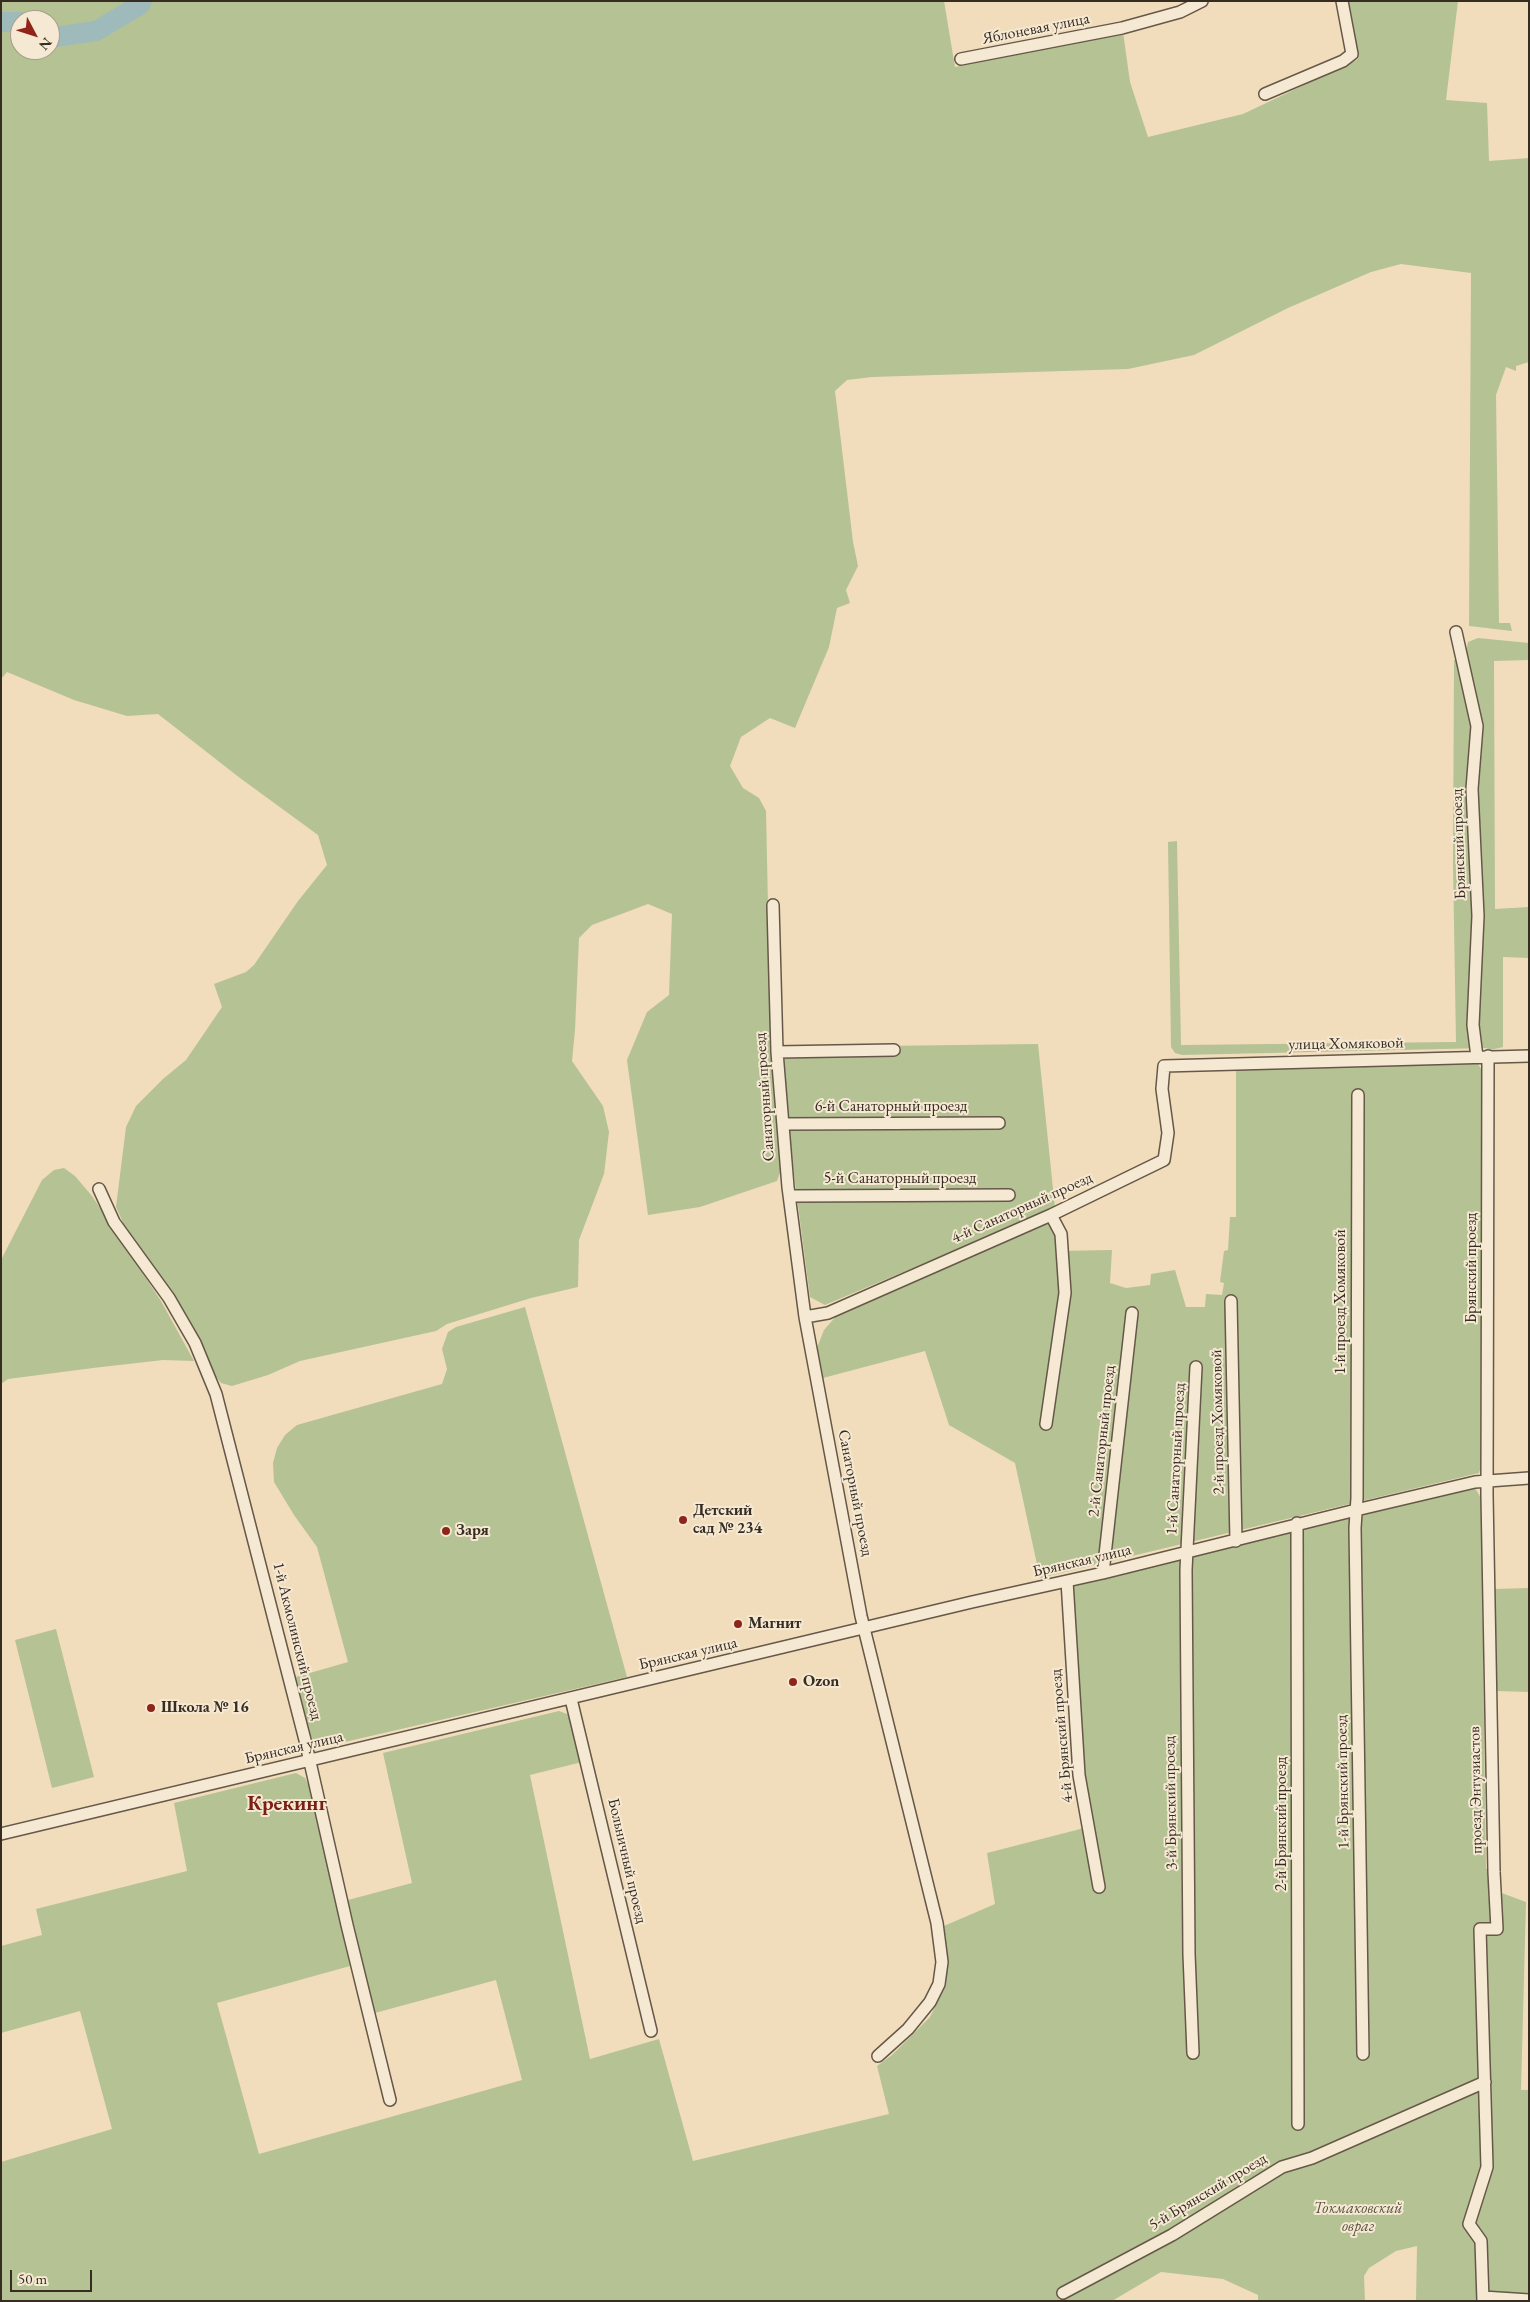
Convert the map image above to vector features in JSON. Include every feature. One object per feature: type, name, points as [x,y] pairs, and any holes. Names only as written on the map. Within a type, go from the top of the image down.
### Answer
[{"type":"street","name":"Яблоневая улица","points":[[961,60],[1122,28],[1180,12],[1202,1]]},
{"type":"street","points":[[1265,94],[1343,60],[1352,54],[1342,1]]},
{"type":"street","name":"Брянский проезд","points":[[1456,632],[1476,726],[1472,789],[1478,916],[1473,1025],[1482,1057],[1488,1480]]},
{"type":"street","name":"Санаторный проезд","points":[[773,905],[777,1052],[783,1124],[805,1317],[865,1629],[937,1923],[942,1962],[939,1984],[930,2002],[908,2029],[878,2056]]},
{"type":"street","points":[[777,1052],[894,1050]]},
{"type":"street","name":"улица Хомяковой","points":[[1164,1066],[1529,1056]]},
{"type":"street","name":"4-й Санаторный проезд","points":[[805,1317],[828,1313],[1051,1215],[1164,1160],[1168,1133],[1162,1089],[1164,1066]]},
{"type":"street","name":"1-й проезд Хомяковой","points":[[1356,1510],[1358,1094]]},
{"type":"street","name":"6-й Санаторный проезд","points":[[783,1124],[999,1123]]},
{"type":"street","name":"1-й Акмолинский проезд","points":[[99,1189],[114,1222],[169,1298],[195,1343],[216,1394],[310,1761],[347,1926],[390,2100]]},
{"type":"street","name":"5-й Санаторный проезд","points":[[791,1196],[1009,1195]]},
{"type":"street","points":[[1046,1424],[1065,1293],[1061,1234],[1051,1215]]},
{"type":"street","name":"2-й проезд Хомяковой","points":[[1232,1302],[1236,1541]]},
{"type":"street","name":"2-й Санаторный проезд","points":[[1103,1573],[1132,1313]]},
{"type":"street","name":"1-й Санаторный проезд","points":[[1188,1553],[1196,1367]]},
{"type":"street","name":"Брянская улица","points":[[1,1834],[1188,1553],[1356,1510],[1488,1480],[1529,1478]]},
{"type":"street","name":"проезд Энтузиастов","points":[[1485,2082],[1480,1930],[1497,1929],[1494,1862],[1488,1480]]},
{"type":"street","name":"1-й Брянский проезд","points":[[1356,1510],[1363,2054]]},
{"type":"street","name":"2-й Брянский проезд","points":[[1297,1524],[1298,2124]]},
{"type":"street","name":"3-й Брянский проезд","points":[[1188,1553],[1187,1775],[1193,2054]]},
{"type":"street","name":"4-й Брянский проезд","points":[[1066,1581],[1078,1776],[1099,1887]]},
{"type":"street","name":"Больничный проезд","points":[[571,1699],[651,2031]]},
{"type":"street","points":[[1485,2082],[1488,2167],[1469,2224],[1481,2241],[1483,2299],[1529,2300]]},
{"type":"street","name":"5-й Брянский проезд","points":[[1063,2293],[1172,2235],[1282,2167],[1312,2158],[1485,2082]]},
{"type":"green space","points":[[1,1],[944,1],[955,67],[1123,32],[1130,82],[1148,137],[1243,114],[1357,60],[1347,1],[1458,1],[1446,100],[1487,103],[1489,161],[1529,158],[1529,362],[1516,366],[1516,371],[1506,367],[1496,395],[1499,623],[1510,623],[1512,631],[1469,626],[1471,273],[1401,264],[1371,272],[1288,308],[1194,355],[1128,369],[872,377],[847,380],[835,391],[853,542],[858,566],[846,590],[850,603],[837,608],[829,647],[795,728],[770,718],[741,737],[730,766],[743,788],[759,798],[766,811],[771,1048],[781,1170],[777,1181],[700,1207],[648,1215],[627,1060],[647,1012],[669,995],[672,914],[648,904],[592,925],[579,938],[572,1061],[603,1106],[609,1132],[604,1174],[579,1240],[578,1287],[531,1298],[447,1324],[436,1331],[300,1361],[268,1375],[232,1386],[221,1383],[212,1372],[176,1300],[126,1229],[116,1207],[126,1127],[136,1106],[163,1079],[186,1060],[222,1007],[214,984],[246,972],[254,965],[298,901],[327,865],[318,835],[240,778],[158,714],[127,716],[74,700],[7,672],[1,679]]},
{"type":"green space","points":[[1478,638],[1529,643],[1529,660],[1494,661],[1495,909],[1529,907],[1529,958],[1503,957],[1503,1047],[1491,1050],[1486,1048],[1182,1055],[1175,1053],[1171,1047],[1168,842],[1177,841],[1181,1045],[1456,1042],[1453,865],[1454,660],[1465,657],[1468,642]]},
{"type":"green space","points":[[1038,1044],[1055,1208],[825,1305],[810,1297],[788,1129],[783,1054],[799,1047]]},
{"type":"green space","points":[[1476,1061],[1483,1072],[1481,1466],[1479,1473],[1040,1578],[1015,1463],[949,1425],[925,1351],[823,1378],[817,1348],[824,1330],[838,1314],[1059,1218],[1059,1251],[1112,1250],[1110,1283],[1126,1288],[1150,1285],[1151,1274],[1175,1270],[1186,1307],[1205,1307],[1206,1294],[1222,1295],[1224,1283],[1220,1282],[1224,1251],[1228,1250],[1230,1217],[1236,1217],[1236,1070]]},
{"type":"green space","points":[[64,1168],[75,1176],[92,1196],[161,1301],[194,1361],[163,1360],[93,1368],[8,1379],[1,1384],[1,1260],[42,1180],[54,1170]]},
{"type":"green space","name":"Заря","points":[[525,1307],[627,1677],[323,1747],[315,1744],[311,1736],[296,1677],[348,1662],[317,1547],[294,1515],[274,1482],[273,1463],[277,1448],[285,1435],[297,1425],[442,1384],[447,1369],[442,1349],[448,1332],[456,1327]]},
{"type":"green space","name":"Токмаковский овраг","points":[[1475,1488],[1481,1498],[1486,1868],[1499,1892],[1526,1902],[1521,2090],[1529,2090],[1529,2301],[1416,2301],[1417,2246],[1396,2251],[1369,2268],[1364,2276],[1365,2301],[1258,2301],[1258,2295],[1223,2279],[1161,2272],[1112,2301],[1,2301],[1,2162],[112,2129],[80,2011],[1,2033],[1,1946],[42,1935],[36,1909],[187,1871],[174,1803],[296,1773],[305,1778],[309,1786],[350,1966],[217,2003],[259,2154],[522,2080],[496,1980],[375,2013],[348,1900],[412,1883],[383,1753],[559,1711],[567,1714],[572,1719],[582,1762],[530,1775],[590,2059],[659,2039],[693,2161],[889,2114],[877,2066],[892,2055],[930,2017],[945,1986],[948,1961],[944,1926],[995,1904],[987,1853],[1092,1826],[1083,1772],[1070,1586]]},
{"type":"green space","points":[[1529,1588],[1529,1692],[1496,1691],[1495,1589]]},
{"type":"green space","points":[[56,1629],[94,1777],[52,1788],[15,1640]]},
{"type":"waterway","points":[[60,36],[96,31],[140,5],[142,1]]},
{"type":"waterway","points":[[1,22],[10,22]]},
{"type":"place","name":"Детский сад № 234","points":[[683,1520]]},
{"type":"place","name":"Заря","points":[[446,1531]]},
{"type":"place","name":"Магнит","points":[[738,1624]]},
{"type":"place","name":"Ozon","points":[[793,1682]]},
{"type":"place","name":"Школа № 16","points":[[151,1708]]},
{"type":"district","name":"Крекинг","points":[[287,1804]]}]
